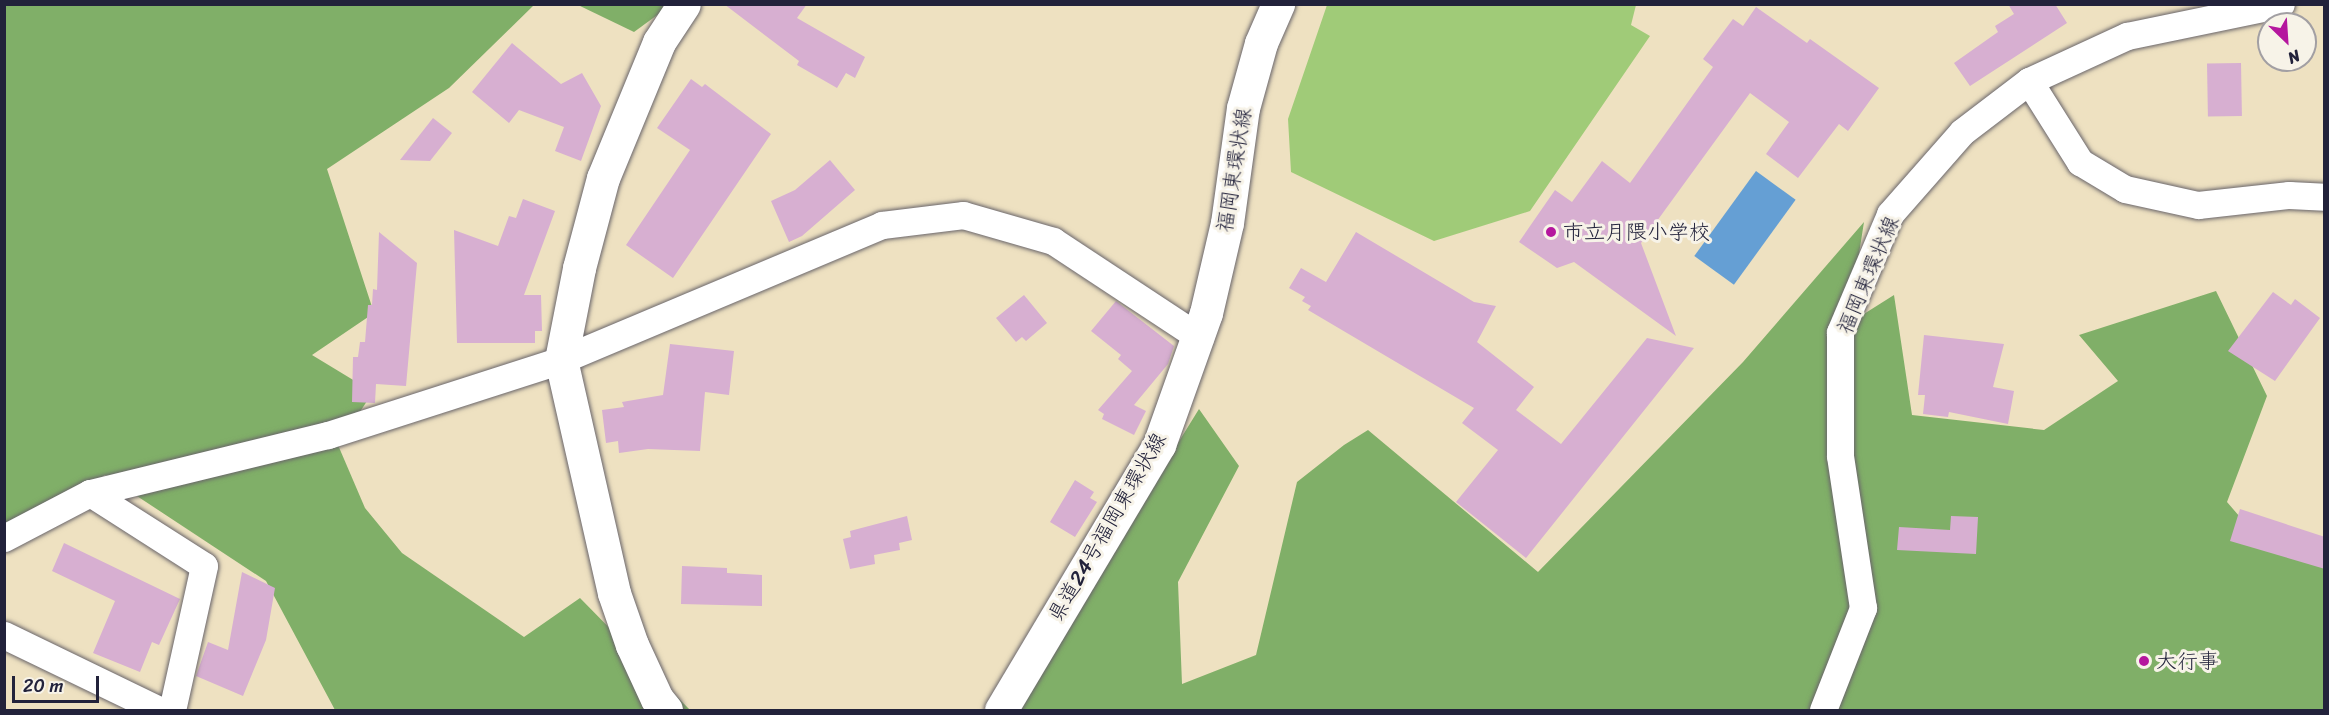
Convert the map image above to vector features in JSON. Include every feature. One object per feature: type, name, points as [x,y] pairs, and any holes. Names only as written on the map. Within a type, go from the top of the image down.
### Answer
[{"type":"main road","points":[[666,711],[657,699],[632,645],[614,593],[561,360],[579,268],[603,178],[659,42],[684,4]]},
{"type":"main road","name":"福岡東環状線","points":[[1200,338],[1227,223],[1243,108],[1261,43],[1278,4]]},
{"type":"main road","name":"県道24号福岡東環状線","points":[[1001,711],[1160,445],[1200,338]]},
{"type":"street","name":"福岡東環状線","points":[[1823,711],[1863,608],[1840,456],[1840,332],[1890,214],[1962,132],[2029,81],[2127,36],[2281,4]]},
{"type":"street","points":[[2029,81],[2080,162],[2125,189],[2198,205],[2289,195],[2325,197]]},
{"type":"street","points":[[4,538],[90,494],[328,435],[561,360],[882,225],[963,215],[1053,241],[1200,338]]},
{"type":"street","points":[[90,494],[204,566],[172,711]]},
{"type":"street","points":[[5,642],[159,711]]},
{"type":"green space","points":[[5,5],[534,5],[449,88],[327,169],[374,313],[312,355],[373,392],[338,445],[365,508],[402,553],[524,637],[580,598],[690,710],[335,710],[266,581],[105,475],[5,548]]},
{"type":"green space","points":[[578,5],[671,5],[634,32]]},
{"type":"green space","points":[[1327,5],[1636,5],[1631,25],[1650,36],[1530,211],[1434,241],[1291,172],[1288,119]]},
{"type":"green space","points":[[1864,222],[1848,324],[1894,295],[1912,415],[2044,430],[2118,381],[2079,335],[2216,291],[2267,396],[2227,502],[2265,546],[2324,568],[2324,710],[1018,710],[1019,700],[1199,409],[1239,466],[1178,582],[1182,684],[1256,655],[1297,482],[1344,445],[1368,430],[1538,572],[1743,362]]},
{"type":"water","points":[[1756,171],[1796,200],[1734,285],[1694,256]]},
{"type":"building","points":[[724,4],[807,4],[797,18],[865,57],[855,78],[846,73],[837,88],[797,65],[799,61]]},
{"type":"building","points":[[2008,4],[2055,4],[2067,23],[1970,86],[1954,63],[1998,32],[1995,26],[2014,14]]},
{"type":"building","points":[[1756,7],[1807,43],[1810,39],[1879,88],[1848,131],[1839,124],[1798,178],[1766,154],[1789,122],[1750,93],[1641,243],[1676,336],[1574,262],[1557,268],[1519,242],[1555,190],[1572,202],[1602,161],[1630,183],[1713,67],[1703,59],[1733,19],[1743,26]]},
{"type":"building","points":[[512,43],[561,84],[582,73],[601,106],[581,161],[555,151],[564,127],[519,110],[509,123],[472,92]]},
{"type":"building","points":[[2241,63],[2242,116],[2208,117],[2207,64]]},
{"type":"building","points":[[691,79],[702,87],[705,84],[771,134],[673,278],[626,245],[690,150],[657,128]]},
{"type":"building","points":[[433,118],[452,133],[430,161],[400,160]]},
{"type":"building","points":[[830,160],[855,190],[802,236],[789,242],[771,201],[795,190]]},
{"type":"building","points":[[523,199],[555,211],[524,295],[541,295],[542,331],[535,331],[535,343],[457,343],[454,230],[498,246],[509,216],[516,218]]},
{"type":"building","points":[[379,232],[417,263],[406,386],[376,384],[375,403],[352,402],[353,357],[358,357],[360,342],[365,342],[368,305],[372,305],[373,289],[377,290]]},
{"type":"building","points":[[1356,232],[1474,302],[1496,306],[1477,342],[1534,387],[1516,410],[1561,444],[1647,338],[1694,348],[1526,558],[1456,502],[1498,450],[1462,423],[1474,408],[1308,310],[1311,306],[1302,301],[1305,297],[1289,288],[1301,268],[1326,282]]},
{"type":"building","points":[[2273,292],[2291,305],[2295,299],[2320,318],[2275,381],[2228,351]]},
{"type":"building","points":[[1024,295],[1047,323],[1026,341],[1022,337],[1016,342],[996,318]]},
{"type":"building","points":[[1116,301],[1174,346],[1168,364],[1134,405],[1146,411],[1134,435],[1102,419],[1104,414],[1098,410],[1132,371],[1118,359],[1121,355],[1091,331]]},
{"type":"building","points":[[1924,335],[2004,344],[1993,387],[2014,391],[2008,424],[1949,412],[1948,417],[1923,414],[1925,395],[1918,395]]},
{"type":"building","points":[[670,344],[734,351],[729,395],[705,392],[700,451],[648,449],[619,453],[618,441],[606,443],[602,410],[624,407],[622,402],[663,395]]},
{"type":"building","points":[[1075,480],[1094,492],[1090,498],[1097,502],[1075,537],[1050,522]]},
{"type":"building","points":[[2240,509],[2325,537],[2325,569],[2230,541]]},
{"type":"building","points":[[907,516],[912,540],[899,543],[900,550],[874,555],[875,564],[850,569],[843,539],[851,537],[850,531]]},
{"type":"building","points":[[1951,516],[1978,517],[1976,554],[1897,550],[1899,527],[1950,530]]},
{"type":"building","points":[[64,543],[180,599],[159,645],[152,642],[140,672],[93,653],[115,601],[52,571]]},
{"type":"building","points":[[682,566],[727,568],[727,573],[762,575],[762,606],[681,604]]},
{"type":"building","points":[[242,572],[275,588],[266,640],[243,696],[196,676],[208,642],[228,650]]},
{"type":"place","name":"市立月隈小学校","points":[[1551,232]]},
{"type":"place","name":"大行事","points":[[2144,661]]}]
